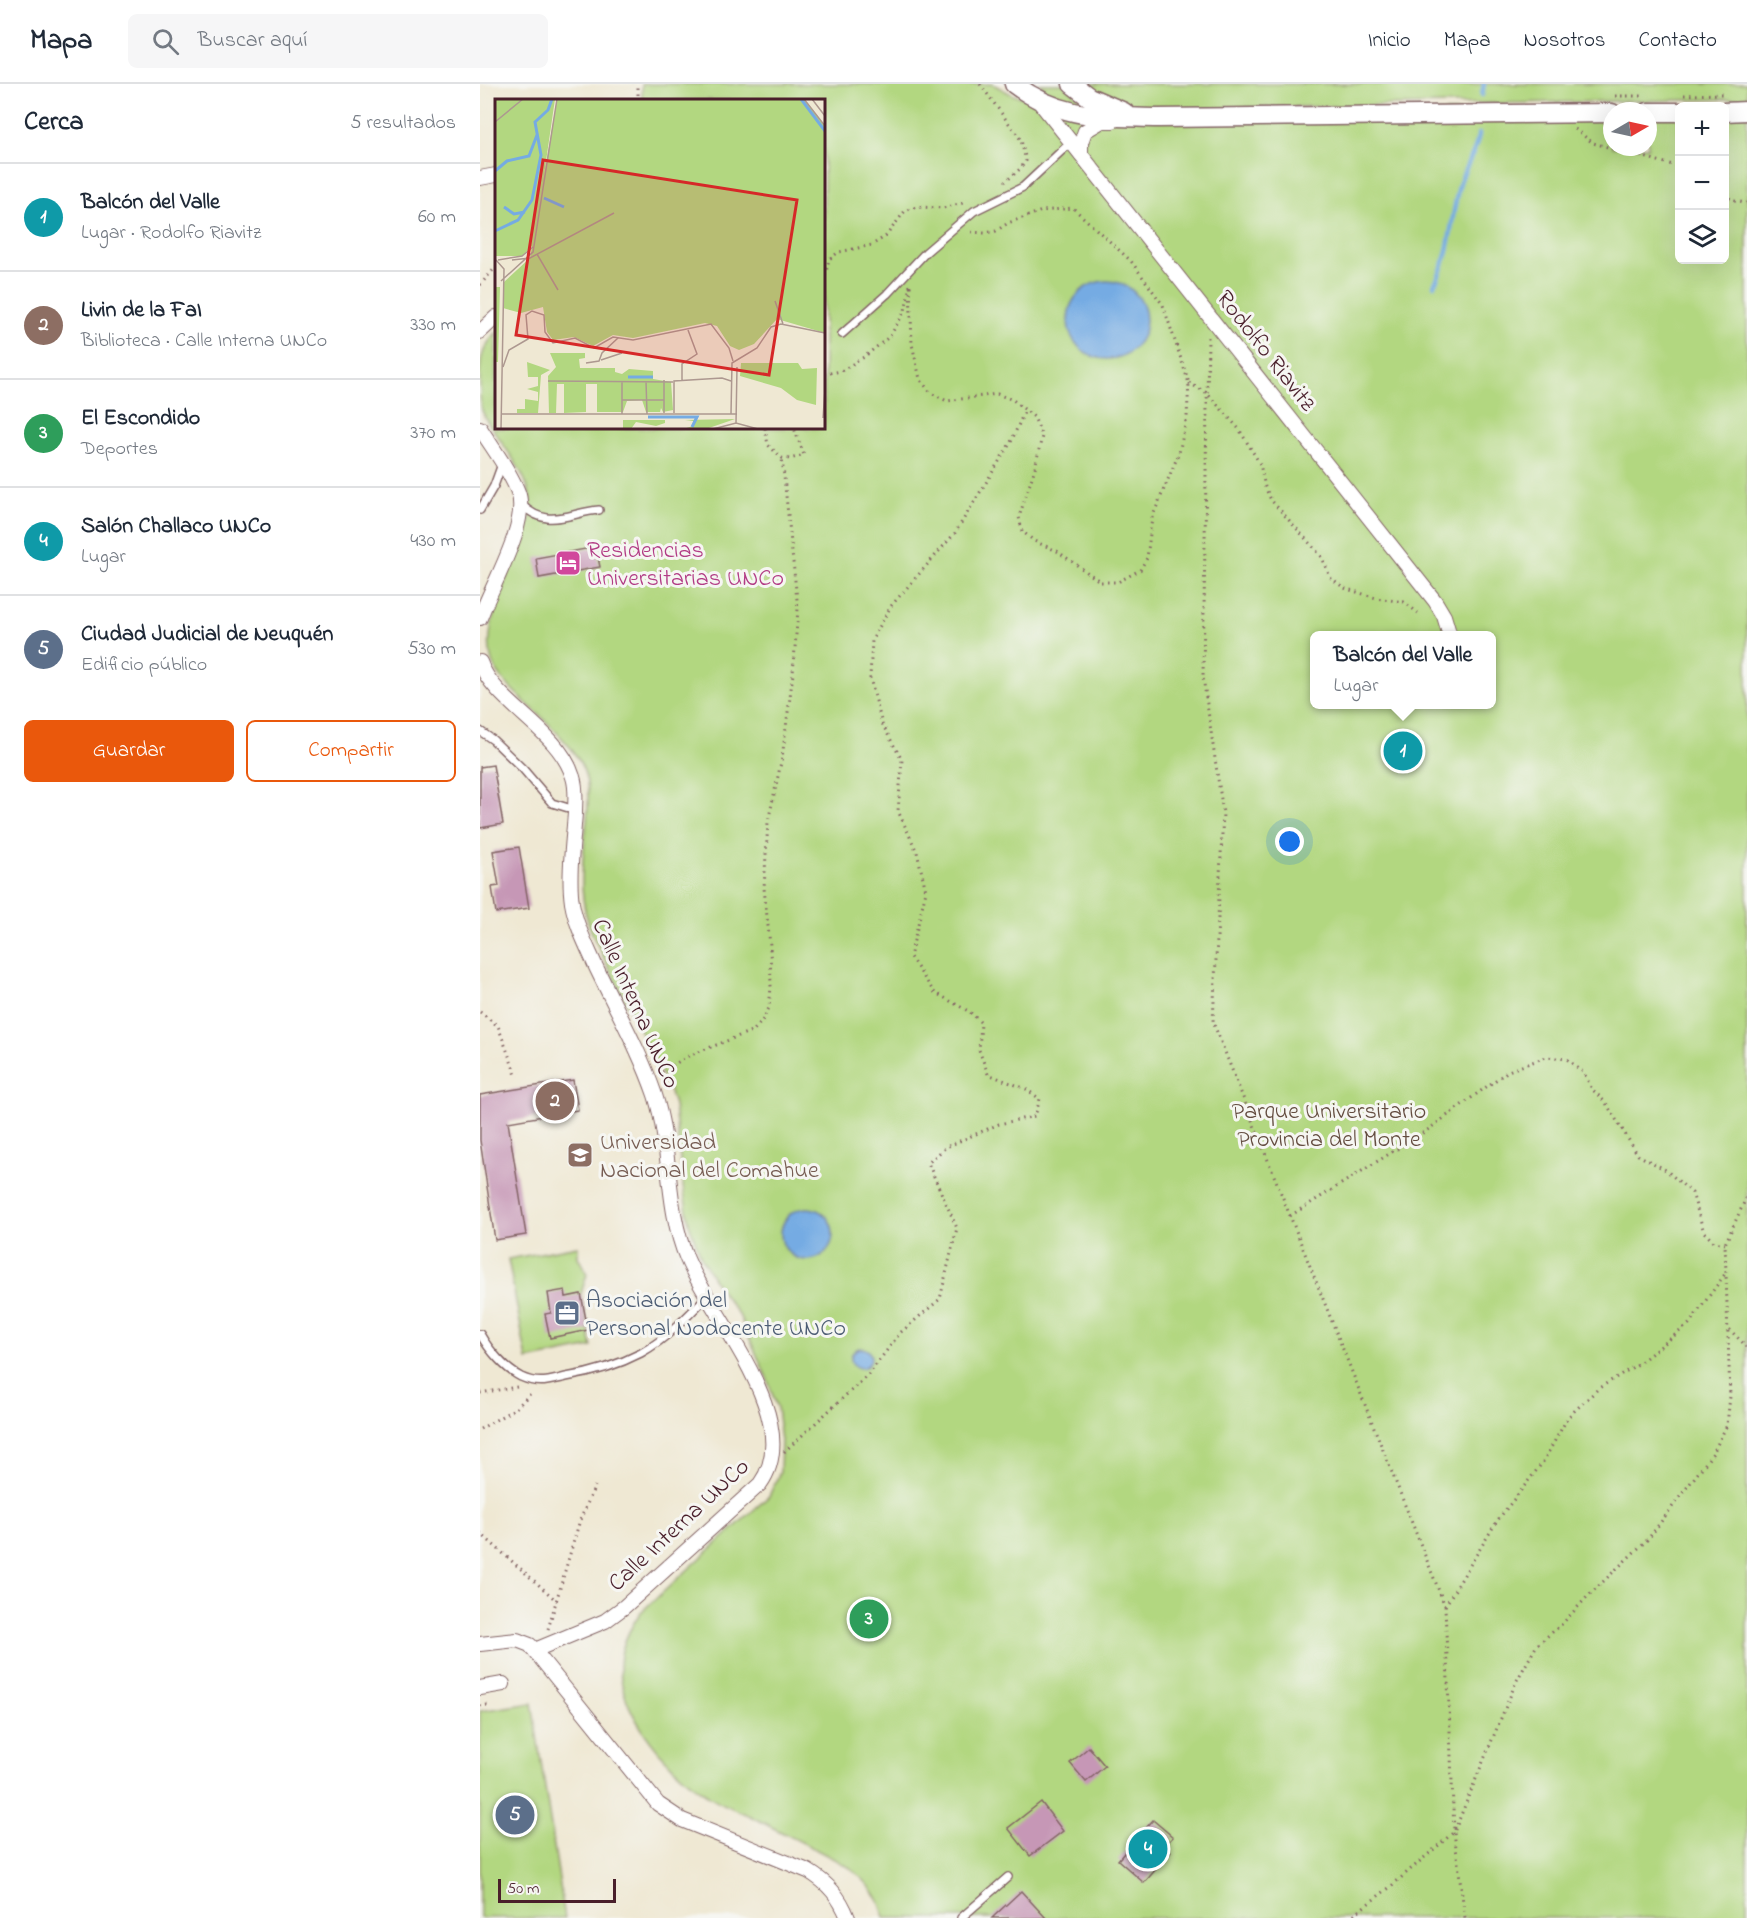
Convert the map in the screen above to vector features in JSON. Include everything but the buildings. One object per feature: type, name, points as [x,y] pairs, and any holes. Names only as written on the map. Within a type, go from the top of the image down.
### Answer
[{"type":"main road","name":"Rodolfo Riavitz","points":[[1014,84],[1034,92]]},
{"type":"main road","points":[[1072,84],[1089,97],[1122,112],[1158,118]]},
{"type":"main road","points":[[1034,92],[1056,109],[1086,116],[1158,118],[1603,113]]},
{"type":"main road","points":[[1729,112],[1747,111]]},
{"type":"main road","points":[[1657,112],[1675,112]]},
{"type":"street","name":"Rodolfo Riavitz","points":[[1034,92],[1071,142],[1435,601],[1444,616],[1448,631]]},
{"type":"street","points":[[1081,154],[1082,135],[1092,126],[1102,122],[1158,118]]},
{"type":"street","points":[[480,178],[495,175]]},
{"type":"street","points":[[480,332],[495,318]]},
{"type":"street","points":[[480,428],[515,487],[521,504],[518,526],[480,618]]},
{"type":"street","name":"Calle Interna UNCo","points":[[480,662],[493,684],[541,731],[568,765],[575,787],[571,890],[576,918],[649,1080],[659,1110],[681,1243],[707,1296],[747,1364],[766,1410],[772,1432],[772,1463],[767,1475],[752,1492],[624,1607],[596,1626],[535,1650]]},
{"type":"street","points":[[480,1644],[524,1641],[535,1650],[658,1804],[682,1820],[808,1871],[822,1879],[843,1905],[848,1918]]},
{"type":"street","points":[[480,1688],[503,1684]]},
{"type":"lane","points":[[842,334],[887,294],[926,252],[974,211],[1023,187],[1071,142]]},
{"type":"lane","points":[[480,510],[494,486],[502,464]]},
{"type":"lane","points":[[521,504],[532,514],[559,519],[585,511],[599,510]]},
{"type":"lane","points":[[480,731],[493,740],[523,769],[552,803],[575,810]]},
{"type":"lane","points":[[480,1334],[510,1370],[520,1377],[543,1383],[583,1374],[642,1353],[707,1296]]},
{"type":"lane","points":[[961,1918],[1008,1877]]},
{"type":"path","points":[[636,99],[638,84]]},
{"type":"path","points":[[980,84],[1021,140],[1024,149],[1026,161],[999,187]]},
{"type":"path","points":[[1555,113],[1593,143],[1675,165]]},
{"type":"path","points":[[1729,198],[1747,203]]},
{"type":"path","points":[[825,277],[829,259],[839,252],[872,245],[886,236],[905,211],[917,207],[943,208],[968,202]]},
{"type":"path","points":[[910,284],[912,344],[920,379],[931,393],[946,401],[997,394],[1013,400],[1035,417],[1042,436],[1035,468],[1019,517],[1022,531],[1034,541],[1057,551],[1101,582],[1118,582],[1140,570],[1147,558],[1152,518],[1179,453],[1187,416],[1189,383],[1163,305],[1131,261],[1073,208],[1042,211],[1008,223],[996,231],[961,234]]},
{"type":"path","points":[[480,285],[495,268]]},
{"type":"path","points":[[825,374],[842,370],[864,357],[890,336],[905,311],[913,278]]},
{"type":"path","points":[[1208,314],[1203,677],[1223,813],[1213,1022],[1445,1606],[1454,1832],[1466,1918]]},
{"type":"path","points":[[1189,383],[1207,393],[1239,429],[1260,464],[1270,500],[1322,556],[1330,577],[1344,588],[1376,598],[1404,602],[1418,613]]},
{"type":"path","points":[[772,1463],[869,1374],[900,1332],[940,1299],[957,1228],[928,1163],[955,1142],[999,1124],[1035,1116],[1040,1099],[1026,1089],[988,1074],[979,1050],[981,1023],[970,1012],[934,992],[910,957],[926,891],[917,852],[898,811],[902,760],[882,724],[870,678],[872,640],[891,606],[956,533],[1011,442],[1025,410]]},
{"type":"path","points":[[765,429],[768,445],[782,458],[790,459],[804,455],[794,429]]},
{"type":"path","points":[[649,1080],[686,1057],[754,1030],[769,1008],[770,945],[764,888],[768,822],[782,758],[793,674],[798,609],[782,458]]},
{"type":"path","points":[[480,1012],[498,1026],[516,1075]]},
{"type":"path","points":[[1290,1216],[1429,1129],[1508,1071],[1546,1058],[1568,1059],[1584,1072],[1592,1089],[1606,1103],[1638,1155],[1666,1170],[1692,1193],[1704,1232],[1714,1242],[1725,1244]]},
{"type":"path","points":[[1349,1918],[1389,1888],[1454,1832],[1516,1682],[1537,1645],[1561,1625],[1648,1539],[1713,1453],[1727,1425],[1730,1396],[1725,1244],[1747,1196]]},
{"type":"path","points":[[1445,1606],[1497,1521],[1543,1462],[1568,1417],[1599,1388],[1638,1364],[1689,1324],[1726,1273]]},
{"type":"path","points":[[1728,1328],[1747,1347]]},
{"type":"path","points":[[480,1393],[543,1383]]},
{"type":"path","points":[[480,1430],[516,1408],[543,1383]]},
{"type":"path","points":[[547,1633],[579,1520],[595,1486]]},
{"type":"path","points":[[480,1533],[557,1601]]},
{"type":"path","points":[[480,1706],[488,1705]]},
{"type":"green space","name":"Parque Universitario Provincia del Monte","points":[[642,84],[993,84],[1013,95],[1038,100],[1056,109],[1603,113],[1603,156],[1657,156],[1657,112],[1675,112],[1675,264],[1729,264],[1729,112],[1747,111],[1747,1918],[884,1918],[880,1903],[863,1879],[852,1869],[709,1796],[692,1784],[659,1752],[632,1713],[624,1692],[620,1671],[622,1650],[627,1635],[640,1613],[769,1496],[780,1472],[781,1441],[777,1408],[767,1378],[739,1315],[718,1287],[701,1257],[689,1224],[674,1105],[669,1089],[588,922],[582,883],[588,788],[582,766],[568,744],[508,685],[492,662],[490,647],[494,612],[528,527],[531,513],[528,487],[523,476],[488,423],[481,407],[481,365],[485,349],[495,334],[495,429],[825,429],[825,99],[642,99]]},
{"type":"green space","points":[[1040,84],[1063,84],[1095,111],[1050,96]]},
{"type":"green space","points":[[1081,84],[1747,84],[1747,99],[1159,109],[1128,106]]},
{"type":"green space","points":[[578,1246],[578,1257],[587,1274],[581,1294],[592,1347],[527,1360],[508,1259]]},
{"type":"green space","points":[[532,1703],[565,1918],[480,1918],[480,1711]]},
{"type":"water","points":[[1107,281],[1122,284],[1134,293],[1143,305],[1146,320],[1143,335],[1134,347],[1122,356],[1107,359],[1092,356],[1080,347],[1071,335],[1068,320],[1071,305],[1080,293],[1092,284]]},
{"type":"water","points":[[807,1208],[817,1210],[825,1216],[831,1224],[833,1234],[831,1244],[825,1252],[817,1258],[807,1260],[797,1258],[789,1252],[783,1244],[781,1234],[783,1224],[789,1216],[797,1210]]},
{"type":"water","points":[[861,1348],[868,1351],[871,1358],[868,1365],[861,1368],[854,1365],[851,1358],[854,1351]]},
{"type":"waterway","points":[[1482,95],[1484,84]]},
{"type":"waterway","points":[[1434,285],[1444,261],[1459,186],[1479,134]]},
{"type":"place","name":"Residencias Universitarias UNCo","points":[[568,563]]},
{"type":"place","name":"Balcón del Valle","points":[[1403,751]]},
{"type":"place","name":"Livin de la FaI","points":[[555,1101]]},
{"type":"place","name":"Universidad Nacional del Comahue","points":[[580,1155]]},
{"type":"place","name":"Asociación del Personal Nodocente UNCo","points":[[567,1313]]},
{"type":"place","name":"El Escondido","points":[[869,1619]]},
{"type":"place","name":"Ciudad Judicial de Neuquén","points":[[515,1815]]},
{"type":"place","name":"Salón Challaco UNCo","points":[[1148,1849]]}]
